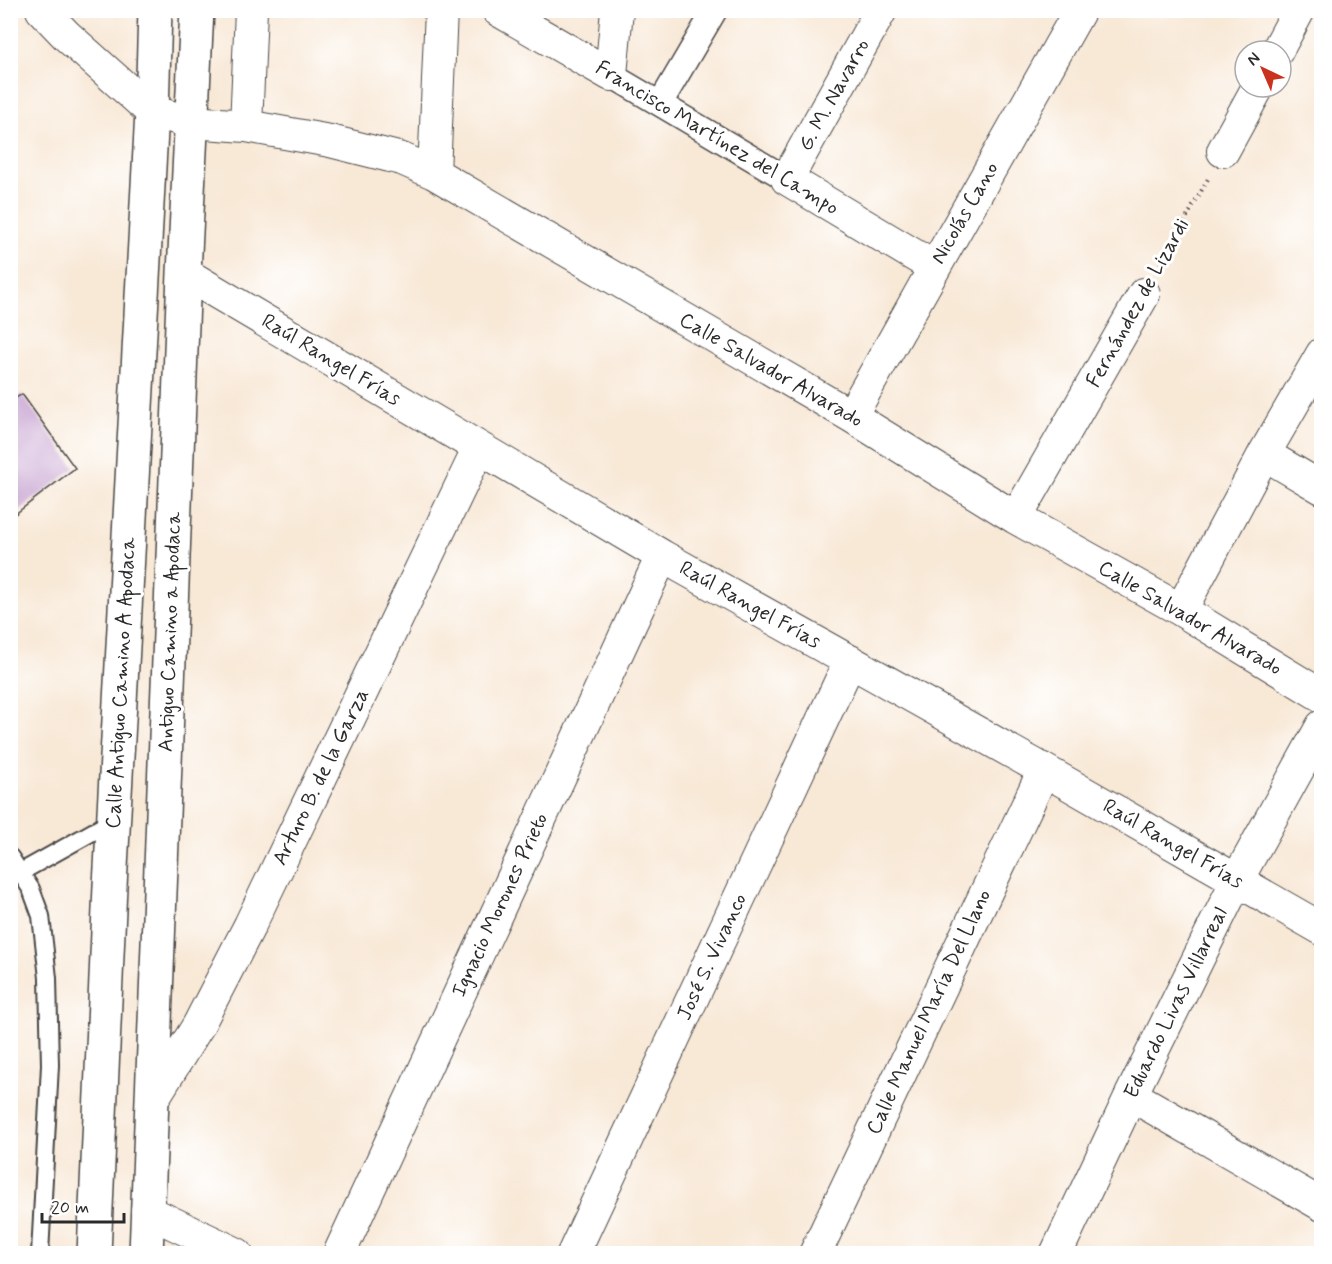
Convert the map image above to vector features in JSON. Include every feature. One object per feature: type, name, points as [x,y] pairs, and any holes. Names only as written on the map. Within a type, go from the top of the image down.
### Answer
[{"type":"street","points":[[42,10],[67,36],[152,112]]},
{"type":"street","name":"Calle Antiguo Camino A Apodaca","points":[[94,1254],[98,1132],[152,112],[155,10]]},
{"type":"street","name":"Antiguo Camino a Apodaca","points":[[146,1254],[184,273],[197,10]]},
{"type":"street","points":[[246,126],[251,10]]},
{"type":"street","points":[[434,173],[441,10]]},
{"type":"street","name":"Francisco Martínez del Campo","points":[[498,10],[660,102],[934,267]]},
{"type":"street","points":[[611,75],[617,10]]},
{"type":"street","points":[[660,102],[715,10]]},
{"type":"street","name":"G. M. Navarro","points":[[787,179],[881,10]]},
{"type":"street","name":"Nicolás Cano","points":[[851,416],[1080,10]]},
{"type":"street","points":[[1283,39],[1299,10]]},
{"type":"street","points":[[1223,151],[1251,99]]},
{"type":"street","name":"Calle Salvador Alvarado","points":[[152,112],[192,122],[246,126],[330,141],[402,159],[434,173],[851,416],[1016,518],[1180,610],[1322,696]]},
{"type":"street","name":"Raúl Rangel Frías","points":[[184,273],[662,556],[1322,929]]},
{"type":"street","name":"Fernández de Lizardi","points":[[1016,518],[1144,294]]},
{"type":"street","points":[[1180,610],[1264,454],[1322,354]]},
{"type":"street","name":"Arturo B. de la Garza","points":[[152,1100],[198,1026],[250,925],[479,448]]},
{"type":"street","points":[[1264,454],[1322,488]]},
{"type":"street","name":"Ignacio Morones Prieto","points":[[339,1254],[662,556]]},
{"type":"street","name":"José S. Vivanco","points":[[573,1254],[850,661]]},
{"type":"street","name":"Eduardo Livas Villarreal","points":[[1056,1254],[1237,880],[1322,726]]},
{"type":"street","name":"Calle Manuel María Del Llano","points":[[815,1254],[1044,770]]},
{"type":"street","points":[[1131,1095],[1322,1205]]},
{"type":"street","points":[[147,1211],[237,1254]]},
{"type":"lane","points":[[21,872],[114,820]]},
{"type":"lane","points":[[10,857],[31,890],[41,916],[48,978],[50,1065],[40,1254]]},
{"type":"path","name":"Fernández de Lizardi","points":[[1144,294],[1223,151]]},
{"type":"building","points":[[22,394],[75,468],[10,518],[10,402]]}]
